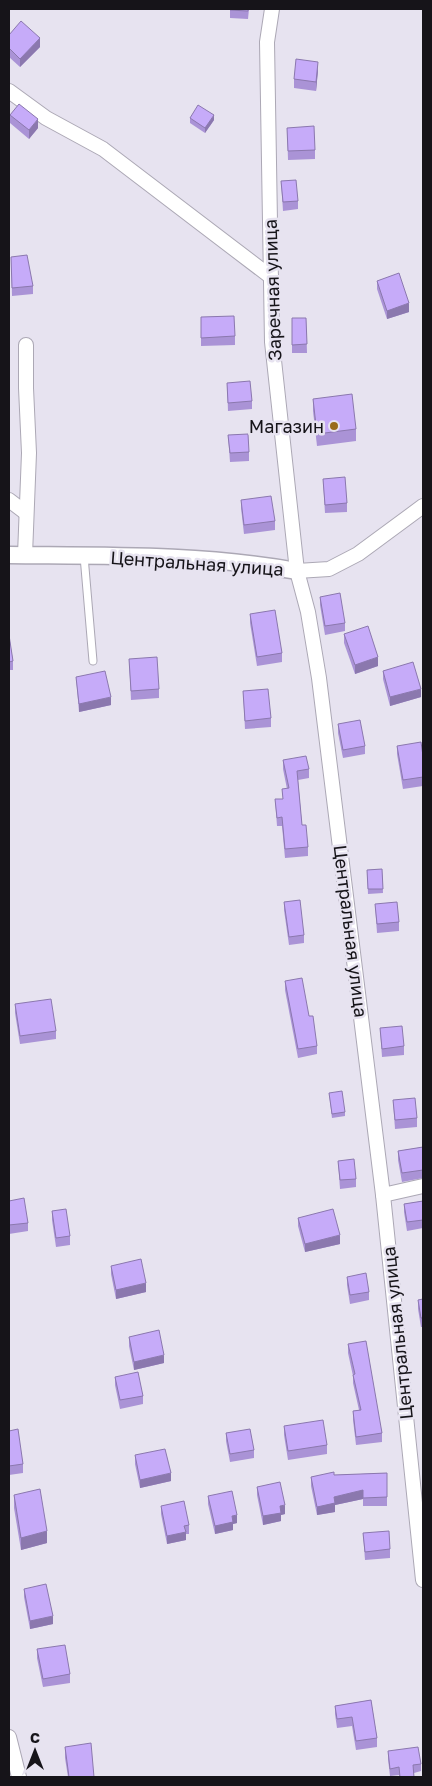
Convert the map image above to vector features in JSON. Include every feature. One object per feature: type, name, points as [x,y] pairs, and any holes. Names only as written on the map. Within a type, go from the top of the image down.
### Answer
[{"type":"street","name":"Заречная улица","points":[[272,9],[266,42],[272,342],[297,571]]},
{"type":"street","points":[[9,91],[46,118],[103,149],[271,277]]},
{"type":"street","points":[[17,555],[26,513],[29,453],[26,345]]},
{"type":"street","points":[[9,500],[26,513]]},
{"type":"street","points":[[297,571],[329,569],[358,554],[423,506]]},
{"type":"street","name":"Центральная улица","points":[[17,555],[156,556],[260,565],[297,571],[308,612],[319,678],[383,1195],[423,1580]]},
{"type":"street","points":[[383,1195],[423,1186]]},
{"type":"street","points":[[9,1738],[19,1777]]},
{"type":"lane","points":[[84,556],[93,661]]},
{"type":"building","points":[[248,9],[248,11],[230,10]]},
{"type":"building","points":[[21,21],[40,38],[20,59],[9,48],[9,35]]},
{"type":"building","points":[[296,59],[318,62],[316,82],[294,79]]},
{"type":"building","points":[[19,104],[38,119],[29,130],[10,115]]},
{"type":"building","points":[[198,105],[214,115],[205,128],[190,118]]},
{"type":"building","points":[[314,126],[315,150],[288,151],[287,128]]},
{"type":"building","points":[[296,180],[298,201],[283,202],[281,181]]},
{"type":"building","points":[[27,255],[33,286],[12,288],[11,257]]},
{"type":"building","points":[[399,273],[409,303],[387,311],[377,281]]},
{"type":"building","points":[[234,316],[235,336],[201,338],[201,317]]},
{"type":"building","points":[[292,318],[306,318],[307,344],[292,345]]},
{"type":"building","points":[[250,381],[252,401],[228,403],[227,383]]},
{"type":"building","name":"Магазин","points":[[352,394],[356,429],[317,434],[313,399]]},
{"type":"building","points":[[248,434],[249,452],[230,453],[228,435]]},
{"type":"building","points":[[345,477],[347,503],[325,505],[323,479]]},
{"type":"building","points":[[271,496],[275,521],[244,525],[241,500]]},
{"type":"building","points":[[340,593],[345,623],[325,626],[320,597]]},
{"type":"building","points":[[275,610],[282,653],[257,657],[250,614]]},
{"type":"building","points":[[368,626],[378,657],[355,665],[344,634]]},
{"type":"building","points":[[9,635],[13,661],[9,662]]},
{"type":"building","points":[[157,657],[159,689],[131,691],[129,659]]},
{"type":"building","points":[[413,662],[421,689],[390,697],[383,671]]},
{"type":"building","points":[[105,671],[111,697],[79,704],[76,677]]},
{"type":"building","points":[[268,689],[271,718],[245,721],[243,691]]},
{"type":"building","points":[[360,720],[365,746],[343,750],[338,724]]},
{"type":"building","points":[[421,742],[423,777],[403,780],[397,746]]},
{"type":"building","points":[[306,756],[309,769],[297,771],[302,825],[306,825],[308,847],[285,849],[282,817],[277,818],[275,799],[283,799],[282,789],[289,788],[283,760]]},
{"type":"building","points":[[382,869],[383,889],[368,889],[367,870]]},
{"type":"building","points":[[300,900],[304,935],[289,937],[284,902]]},
{"type":"building","points":[[397,902],[399,922],[377,924],[375,904]]},
{"type":"building","points":[[302,978],[309,1016],[313,1016],[317,1046],[298,1049],[285,981]]},
{"type":"building","points":[[51,999],[56,1031],[20,1036],[15,1004]]},
{"type":"building","points":[[402,1026],[404,1046],[382,1049],[380,1028]]},
{"type":"building","points":[[342,1091],[345,1112],[332,1114],[329,1093]]},
{"type":"building","points":[[415,1098],[417,1118],[395,1120],[393,1100]]},
{"type":"building","points":[[423,1147],[423,1170],[402,1173],[398,1151]]},
{"type":"building","points":[[354,1159],[356,1179],[340,1180],[338,1161]]},
{"type":"building","points":[[24,1198],[28,1223],[9,1225],[9,1201]]},
{"type":"building","points":[[423,1201],[423,1220],[407,1222],[404,1204]]},
{"type":"building","points":[[66,1209],[70,1236],[56,1238],[52,1211]]},
{"type":"building","points":[[333,1209],[340,1235],[305,1244],[298,1218]]},
{"type":"building","points":[[141,1259],[146,1283],[116,1290],[111,1266]]},
{"type":"building","points":[[366,1273],[369,1292],[350,1295],[347,1277]]},
{"type":"building","points":[[423,1299],[423,1318],[421,1318],[418,1300]]},
{"type":"building","points":[[159,1330],[164,1355],[134,1362],[129,1337]]},
{"type":"building","points":[[366,1341],[382,1433],[356,1437],[353,1411],[361,1410],[348,1344]]},
{"type":"building","points":[[138,1372],[143,1396],[120,1400],[115,1377]]},
{"type":"building","points":[[323,1420],[327,1445],[288,1451],[284,1426]]},
{"type":"building","points":[[18,1429],[23,1464],[9,1466],[9,1431]]},
{"type":"building","points":[[250,1429],[254,1450],[230,1454],[226,1433]]},
{"type":"building","points":[[165,1449],[171,1473],[140,1480],[135,1455]]},
{"type":"building","points":[[334,1472],[334,1475],[387,1473],[387,1497],[363,1498],[363,1490],[334,1497],[335,1503],[317,1507],[311,1477]]},
{"type":"building","points":[[280,1482],[285,1505],[280,1506],[281,1513],[263,1516],[257,1487]]},
{"type":"building","points":[[40,1489],[47,1531],[21,1538],[14,1495]]},
{"type":"building","points":[[232,1491],[237,1515],[232,1516],[233,1522],[215,1526],[208,1496]]},
{"type":"building","points":[[184,1501],[189,1525],[184,1526],[186,1532],[167,1536],[161,1506]]},
{"type":"building","points":[[389,1531],[390,1549],[365,1552],[363,1533]]},
{"type":"building","points":[[46,1584],[53,1616],[30,1621],[24,1589]]},
{"type":"building","points":[[65,1645],[70,1674],[43,1679],[37,1649]]},
{"type":"building","points":[[371,1700],[377,1738],[356,1741],[352,1717],[337,1719],[335,1706]]},
{"type":"building","points":[[91,1743],[94,1777],[69,1777],[65,1747]]},
{"type":"building","points":[[418,1747],[421,1764],[413,1765],[414,1777],[400,1777],[399,1767],[390,1769],[388,1751]]},
{"type":"place","name":"Магазин","points":[[334,426]]}]
